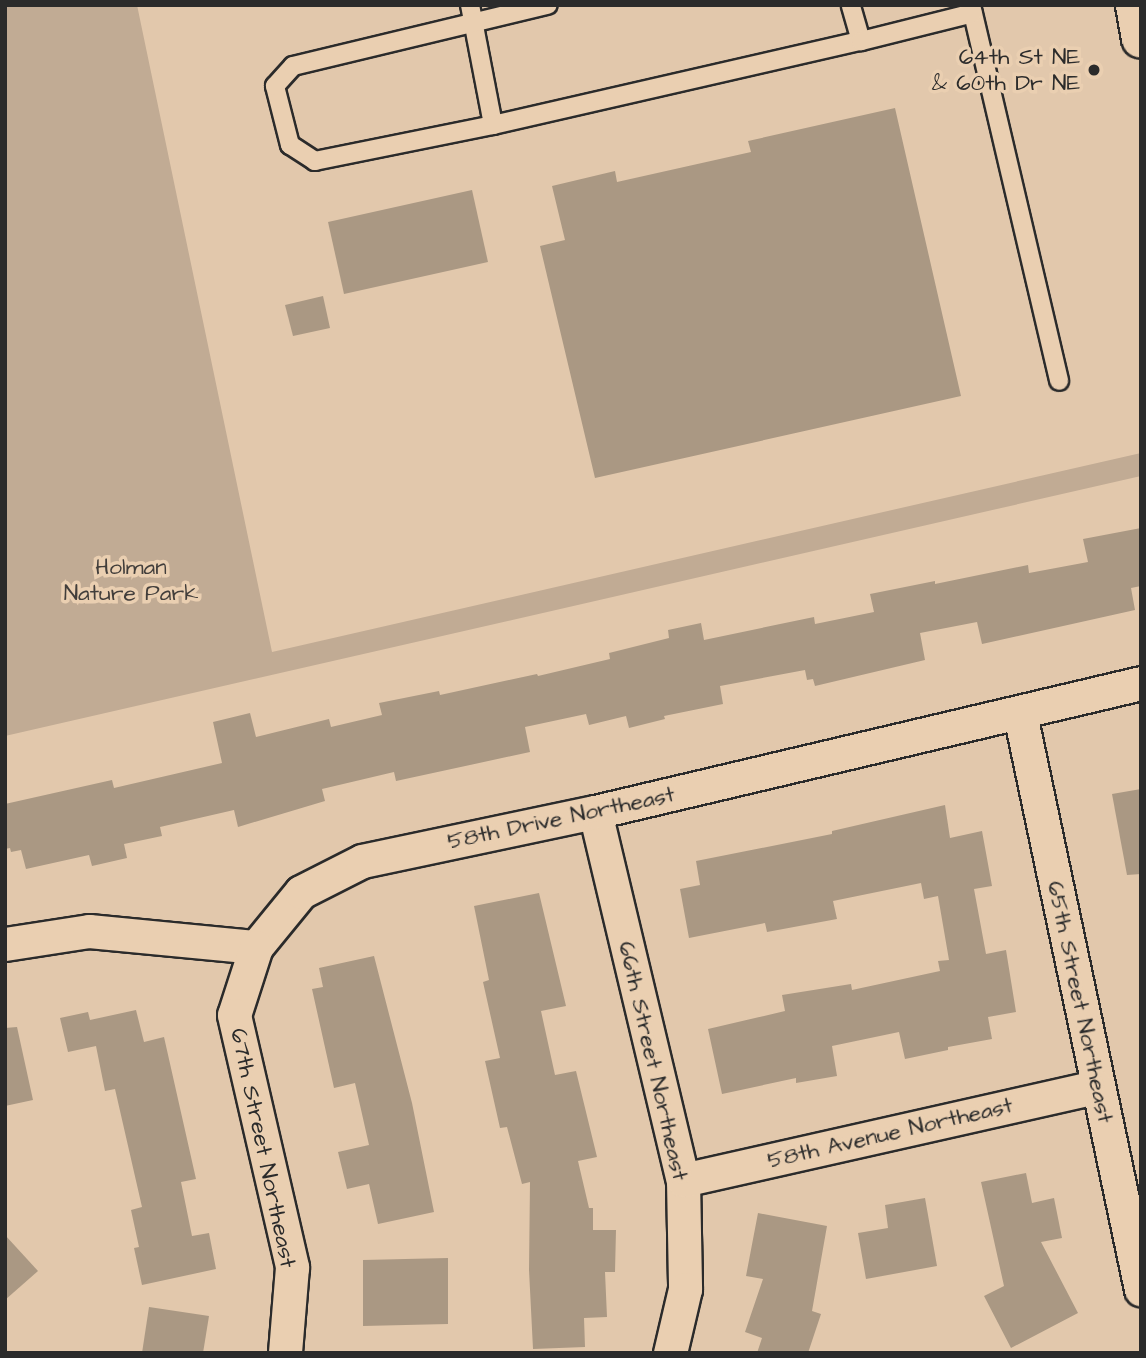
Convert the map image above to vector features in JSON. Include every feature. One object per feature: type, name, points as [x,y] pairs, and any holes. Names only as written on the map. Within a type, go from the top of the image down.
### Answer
[{"type":"main road","points":[[1135,5],[1141,38]]},
{"type":"street","name":"58th Drive Northeast","points":[[256,947],[301,892],[362,861],[595,812],[1020,714],[1141,683]]},
{"type":"street","name":"65th Street Northeast","points":[[1020,714],[1141,1289]]},
{"type":"street","name":"66th Street Northeast","points":[[595,812],[683,1180],[685,1289],[670,1353]]},
{"type":"street","points":[[5,944],[89,931],[256,947]]},
{"type":"street","name":"67th Street Northeast","points":[[256,947],[234,1015],[292,1267],[285,1353]]},
{"type":"street","name":"58th Avenue Northeast","points":[[683,1180],[1097,1087]]},
{"type":"lane","points":[[548,5],[471,14],[293,66],[275,86],[290,145],[315,161],[493,125],[861,41],[972,9],[1059,381]]},
{"type":"lane","points":[[851,5],[861,41]]},
{"type":"lane","points":[[471,14],[493,125]]},
{"type":"green space","name":"Holman Nature Park","points":[[5,5],[137,5],[272,652],[1141,453],[1141,476],[5,736]]},
{"type":"building","points":[[895,108],[961,396],[595,478],[540,246],[565,240],[552,186],[615,171],[617,182],[751,152],[748,141]]},
{"type":"building","points":[[472,190],[488,262],[344,294],[328,222]]},
{"type":"building","points":[[323,296],[330,328],[293,336],[285,305]]},
{"type":"building","points":[[1141,528],[1141,586],[1131,588],[1135,610],[982,644],[977,622],[920,633],[925,660],[815,686],[813,679],[807,680],[805,670],[720,686],[723,704],[664,716],[665,719],[629,728],[626,716],[589,725],[586,714],[525,727],[530,752],[396,781],[394,772],[322,789],[325,801],[238,827],[234,810],[160,827],[162,836],[124,844],[127,858],[92,866],[89,855],[26,869],[21,850],[11,852],[10,848],[5,849],[5,804],[112,780],[114,788],[222,763],[213,722],[250,713],[256,737],[329,719],[331,727],[382,715],[379,703],[439,691],[440,695],[610,659],[609,653],[669,638],[668,630],[701,623],[704,640],[814,617],[815,624],[874,612],[870,594],[1028,565],[1029,573],[1088,562],[1083,539]]},
{"type":"building","points":[[1141,789],[1141,874],[1127,875],[1112,794]]},
{"type":"building","points":[[945,805],[950,838],[982,831],[992,886],[974,889],[986,954],[1006,950],[1016,1012],[988,1017],[992,1039],[905,1059],[899,1032],[832,1046],[837,1076],[796,1083],[796,1078],[722,1094],[708,1029],[785,1011],[782,995],[851,984],[852,990],[940,971],[938,961],[949,960],[938,896],[924,899],[921,883],[833,901],[837,919],[767,932],[765,923],[689,938],[680,889],[700,885],[696,861],[832,834],[832,831]]},
{"type":"building","points":[[539,893],[566,1006],[541,1011],[555,1075],[576,1071],[597,1157],[578,1161],[589,1208],[593,1208],[593,1230],[616,1230],[615,1272],[605,1272],[607,1317],[584,1318],[585,1347],[533,1349],[529,1270],[530,1182],[522,1184],[507,1127],[500,1128],[485,1061],[500,1058],[483,982],[489,980],[474,906]]},
{"type":"building","points":[[374,956],[412,1103],[434,1212],[378,1224],[369,1184],[347,1189],[338,1152],[369,1145],[355,1083],[334,1088],[312,989],[323,987],[319,968]]},
{"type":"building","points":[[136,1010],[144,1042],[164,1037],[196,1179],[181,1182],[192,1236],[209,1233],[216,1269],[142,1285],[134,1248],[139,1247],[131,1210],[142,1207],[115,1089],[105,1091],[96,1046],[68,1052],[60,1018],[88,1012],[90,1020]]},
{"type":"building","points":[[17,1027],[33,1100],[5,1106],[5,1028]]},
{"type":"building","points":[[1026,1173],[1032,1203],[1054,1198],[1062,1238],[1041,1242],[1078,1313],[1011,1348],[984,1296],[1004,1286],[981,1182]]},
{"type":"building","points":[[925,1198],[937,1266],[866,1279],[858,1233],[888,1228],[885,1205]]},
{"type":"building","points":[[758,1213],[827,1226],[812,1311],[821,1314],[808,1353],[757,1353],[762,1338],[745,1332],[763,1279],[746,1276]]},
{"type":"building","points":[[5,1235],[38,1271],[5,1300]]},
{"type":"building","points":[[448,1258],[448,1324],[363,1326],[363,1260]]},
{"type":"building","points":[[149,1307],[209,1316],[203,1353],[142,1353]]},
{"type":"place","name":"64th St NE & 60th Dr NE","points":[[1094,70]]}]
